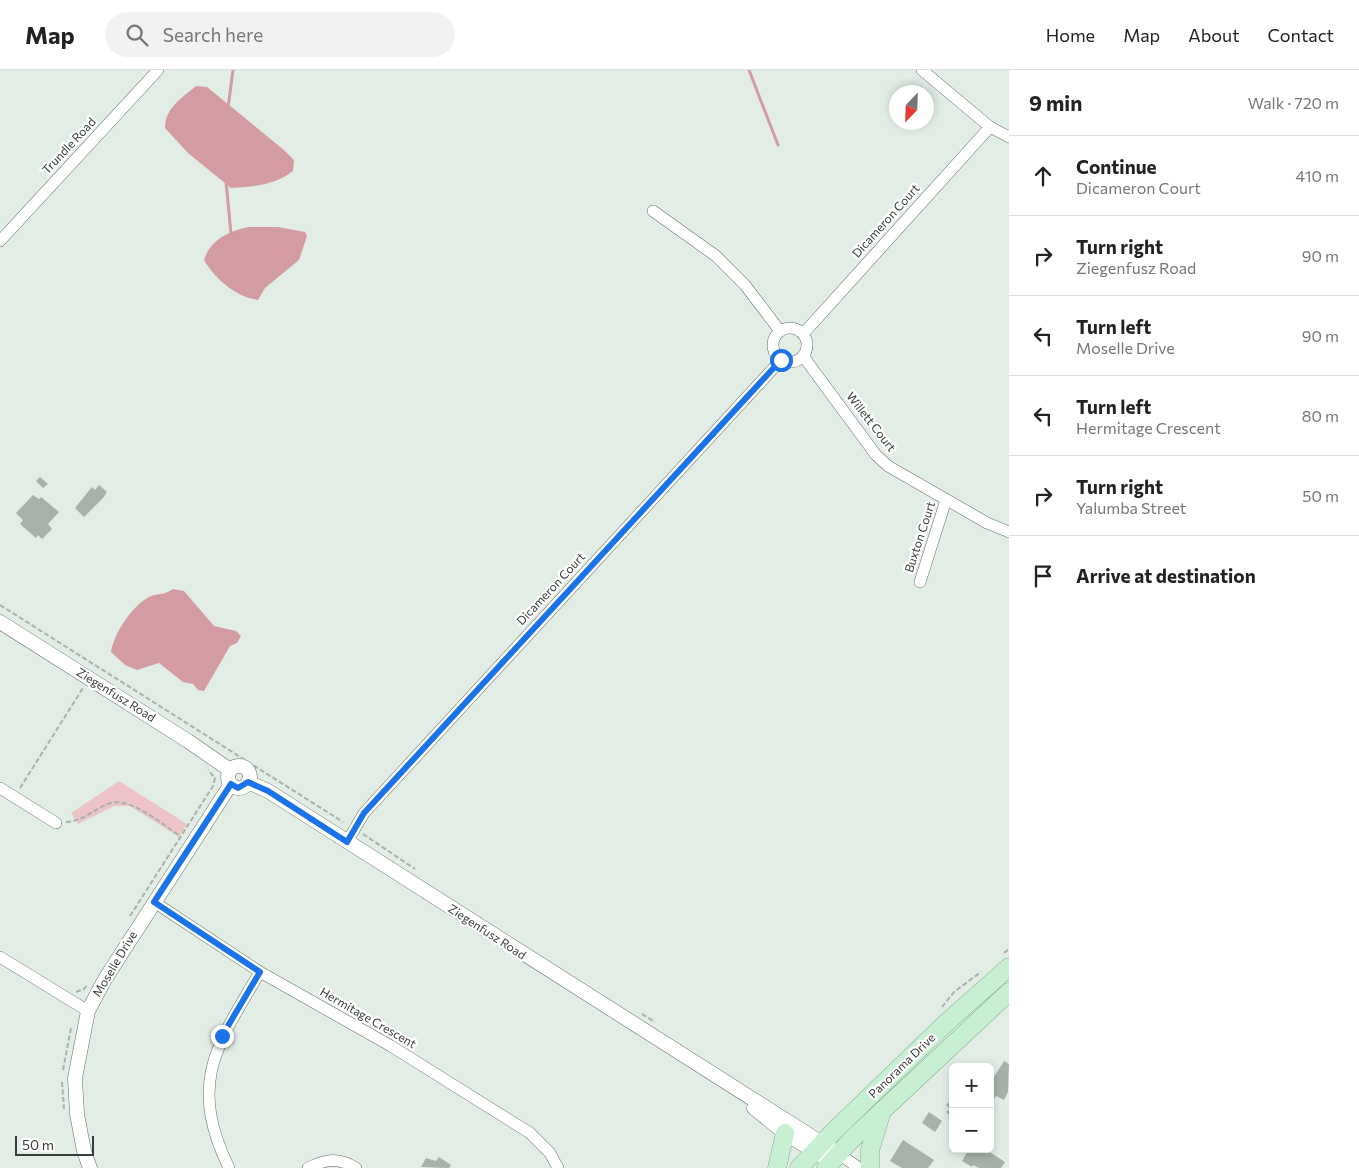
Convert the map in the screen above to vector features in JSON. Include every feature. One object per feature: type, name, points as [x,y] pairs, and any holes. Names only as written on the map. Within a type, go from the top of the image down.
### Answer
[{"type":"main road","name":"Panorama Drive","points":[[799,1168],[1006,961]]},
{"type":"main road","name":"Panorama Drive","points":[[834,1163],[882,1110],[1009,992]]},
{"type":"main road","points":[[870,1168],[870,1150],[882,1110]]},
{"type":"main road","points":[[777,1168],[785,1132]]},
{"type":"street","name":"Trundle Road","points":[[0,241],[158,70]]},
{"type":"street","points":[[922,70],[990,127],[1009,137]]},
{"type":"street","name":"Dicameron Court","points":[[803,334],[990,127]]},
{"type":"street","points":[[653,211],[716,256],[745,285],[780,331]]},
{"type":"street","points":[[794,328],[803,334],[807,347],[803,356],[793,362],[781,360],[774,352],[772,343],[780,331],[794,328]]},
{"type":"street","name":"Willett Court","points":[[803,356],[876,455],[903,477],[987,523],[1009,532]]},
{"type":"street","name":"Dicameron Court","points":[[347,842],[364,813],[781,360]]},
{"type":"street","name":"Buxton Court","points":[[920,582],[946,500]]},
{"type":"street","name":"Ziegenfusz Road","points":[[0,622],[188,741],[230,777]]},
{"type":"street","points":[[237,766],[245,767],[249,773],[248,782],[238,788],[230,777],[237,766]]},
{"type":"street","name":"Moselle Drive","points":[[90,1168],[84,1151],[77,1114],[75,1078],[88,1011],[230,777]]},
{"type":"street","name":"Ziegenfusz Road","points":[[248,782],[268,791],[724,1084],[759,1102],[819,1147],[834,1163]]},
{"type":"street","points":[[0,788],[56,823]]},
{"type":"street","name":"Hermitage Crescent","points":[[154,902],[260,972],[391,1046],[530,1133],[550,1153],[558,1168]]},
{"type":"street","points":[[0,957],[88,1011]]},
{"type":"street","points":[[230,1168],[219,1146],[211,1121],[208,1095],[211,1065],[222,1036],[260,972]]},
{"type":"street","name":"Ziegenfusz Road","points":[[724,1084],[785,1132],[819,1147]]},
{"type":"street","points":[[308,1168],[324,1160],[335,1159],[347,1162],[356,1168]]},
{"type":"street","points":[[834,1163],[859,1168]]},
{"type":"path","points":[[0,605],[344,822]]},
{"type":"path","points":[[14,797],[83,688],[76,684]]},
{"type":"path","points":[[130,917],[213,786],[215,778],[207,769]]},
{"type":"path","points":[[56,823],[85,818],[110,803],[122,802],[132,805],[180,836]]},
{"type":"path","points":[[361,832],[417,870]]},
{"type":"path","points":[[1006,961],[1009,949]]},
{"type":"path","points":[[940,1010],[954,992],[985,970]]},
{"type":"path","points":[[70,1000],[75,992],[84,989],[89,981]]},
{"type":"path","points":[[636,1011],[662,1027]]},
{"type":"shaded area","points":[[196,86],[207,87],[284,150],[294,160],[293,171],[271,182],[256,186],[231,188],[188,153],[165,128],[171,109]]},
{"type":"shaded area","points":[[248,227],[278,227],[305,232],[307,236],[299,260],[265,288],[258,300],[242,295],[227,286],[214,274],[204,260],[211,247],[221,237]]},
{"type":"shaded area","points":[[173,589],[184,591],[214,626],[236,631],[241,636],[237,643],[230,646],[204,691],[198,690],[193,684],[183,682],[159,663],[137,670],[125,665],[111,652],[120,628],[131,612],[151,596],[163,594]]},
{"type":"shaded area","points":[[119,781],[187,824],[179,837],[130,806],[114,806],[78,824],[71,813]]},
{"type":"building","points":[[40,477],[48,484],[43,488],[36,481]]},
{"type":"building","points":[[99,485],[107,492],[84,517],[75,508],[92,487],[95,490]]},
{"type":"building","points":[[33,495],[39,499],[41,497],[59,512],[48,524],[52,529],[42,539],[38,535],[36,538],[20,524],[23,520],[16,513]]},
{"type":"building","points":[[1004,1061],[1009,1064],[1008,1092],[1004,1100],[996,1096],[994,1099],[994,1077]]},
{"type":"building","points":[[929,1112],[942,1121],[935,1132],[922,1123]]},
{"type":"building","points":[[903,1140],[934,1160],[928,1168],[902,1168],[890,1161]]},
{"type":"building","points":[[967,1153],[991,1153],[1005,1162],[1001,1168],[979,1168],[973,1165],[972,1167],[962,1161]]},
{"type":"building","points":[[439,1157],[451,1165],[449,1168],[421,1167],[426,1158],[436,1161]]},
{"type":"waterway","points":[[228,108],[233,70]]},
{"type":"waterway","points":[[749,70],[778,145]]},
{"type":"waterway","points":[[226,181],[231,234]]},
{"type":"route","points":[[222,1036],[260,972],[154,902],[231,784],[238,788],[246,785],[248,782],[268,791],[347,842],[364,813],[781,360]]}]
